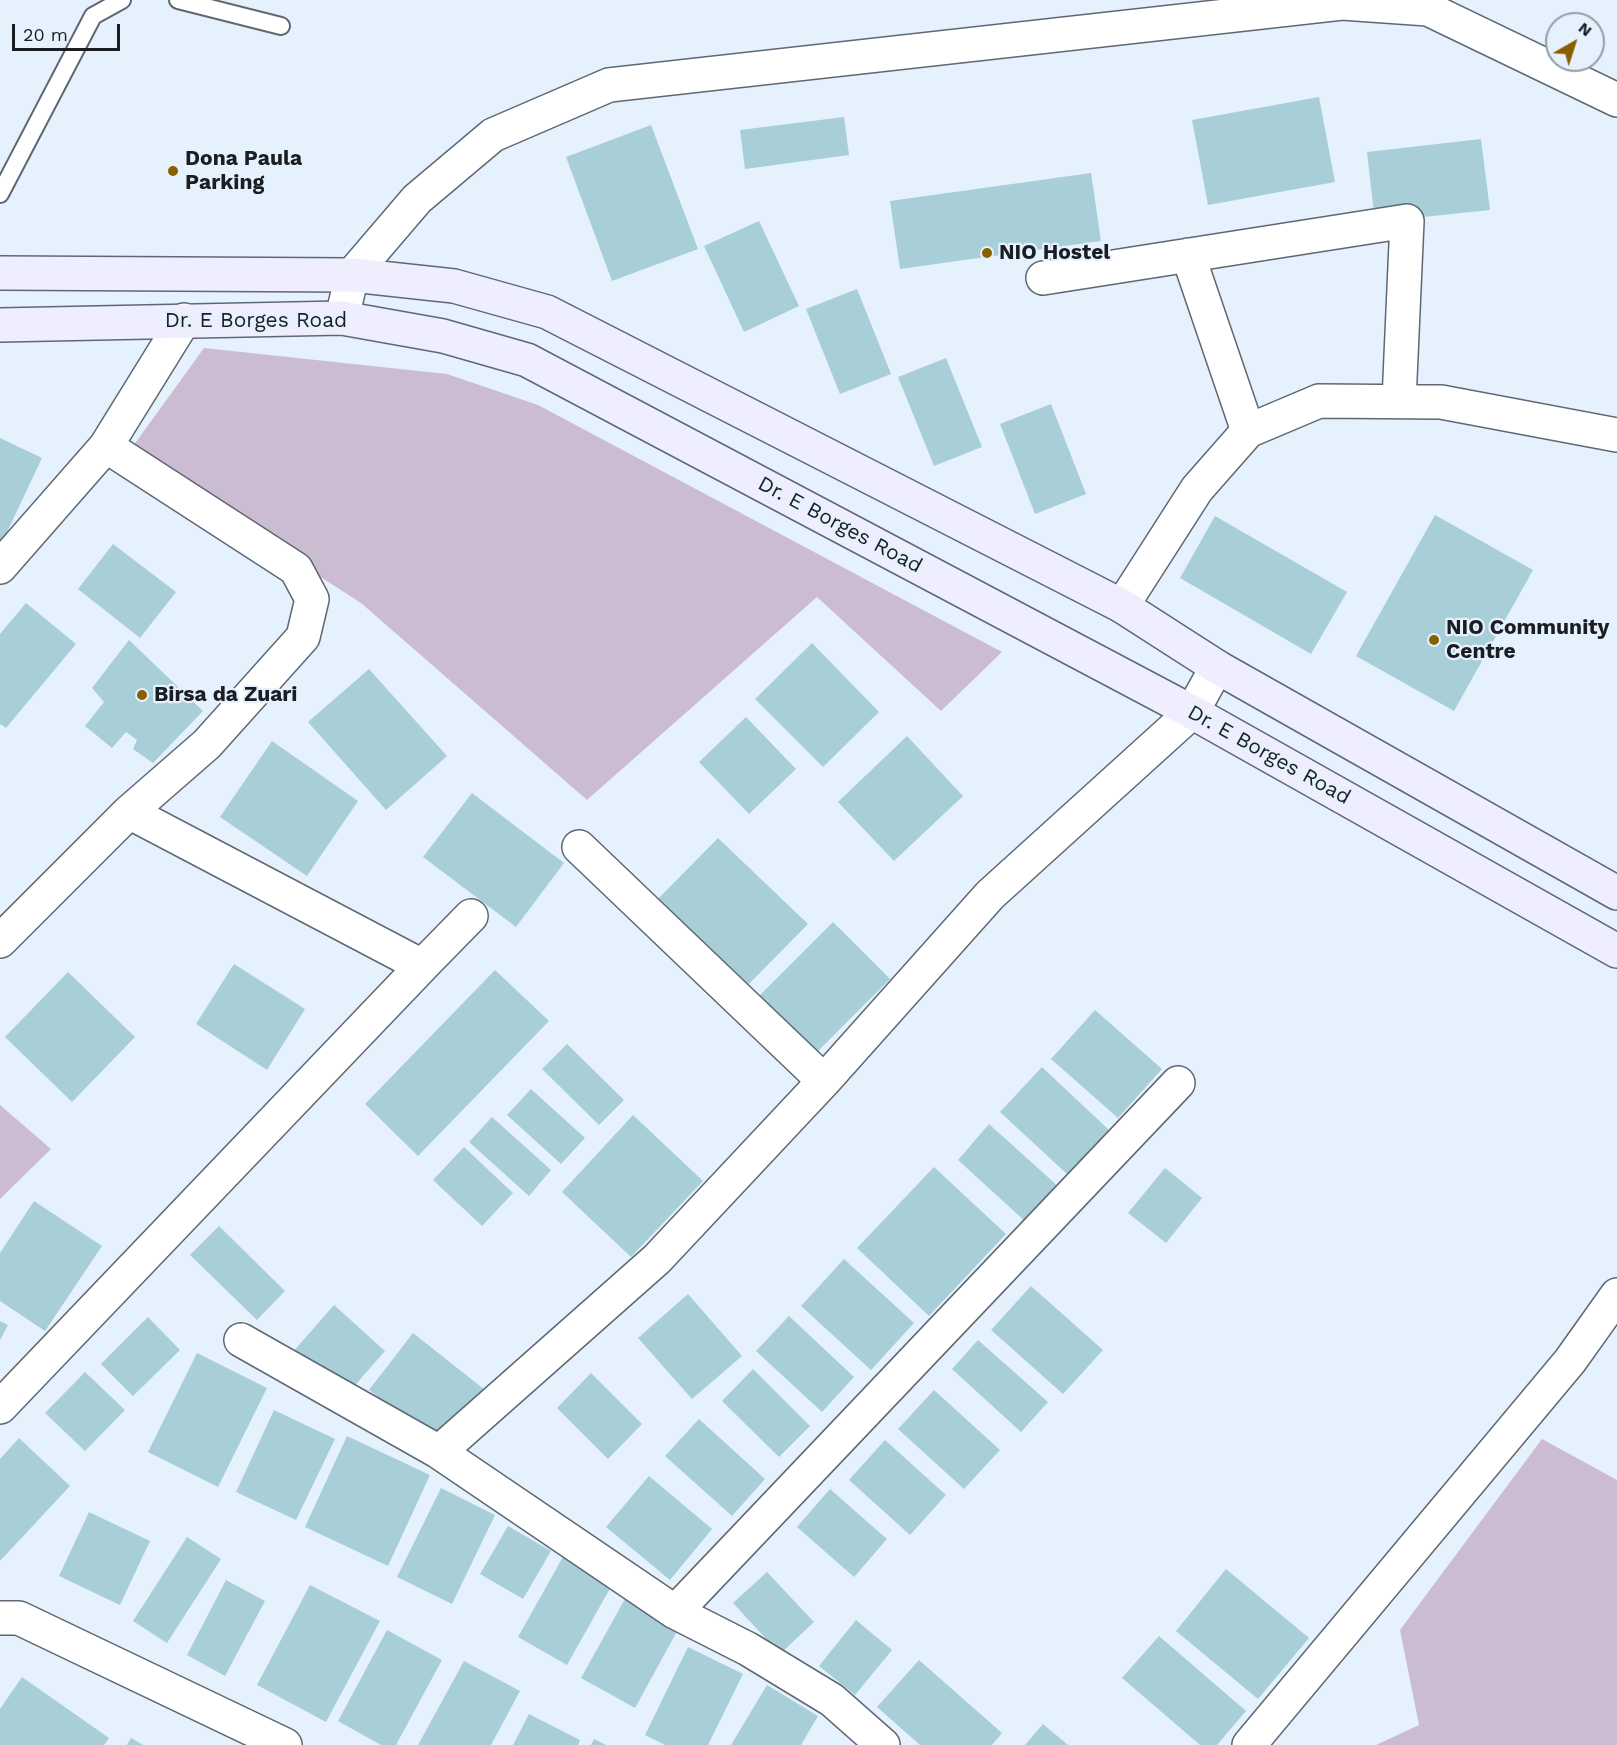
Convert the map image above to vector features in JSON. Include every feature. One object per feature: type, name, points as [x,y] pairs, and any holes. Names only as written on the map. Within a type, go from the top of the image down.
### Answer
[{"type":"main road","points":[[0,273],[352,275],[454,286],[547,312],[1122,606],[1217,667],[1617,893]]},
{"type":"main road","name":"Dr. E Borges Road","points":[[0,326],[342,318],[443,336],[527,360],[1192,712],[1617,951]]},
{"type":"street","points":[[342,318],[352,275],[417,200],[493,135],[609,85],[1341,3],[1428,9],[1617,100]]},
{"type":"street","points":[[1043,278],[1407,221],[1398,401]]},
{"type":"street","points":[[1188,255],[1248,431]]},
{"type":"street","points":[[0,567],[106,446],[184,320]]},
{"type":"street","points":[[1122,606],[1197,489],[1248,431],[1319,401],[1441,402],[1617,435]]},
{"type":"street","points":[[0,941],[129,812],[207,744],[303,637],[312,599],[296,569],[106,446]]},
{"type":"street","points":[[439,1452],[657,1258],[824,1081],[990,895],[1192,712],[1217,667]]},
{"type":"street","points":[[129,812],[422,966]]},
{"type":"street","points":[[579,847],[824,1081]]},
{"type":"street","points":[[0,1407],[471,916]]},
{"type":"street","points":[[675,1612],[1178,1083]]},
{"type":"street","points":[[1249,1745],[1570,1361],[1617,1295]]},
{"type":"street","points":[[241,1340],[439,1452],[675,1612],[748,1649],[832,1700],[883,1745]]},
{"type":"street","points":[[0,1618],[20,1618],[285,1745]]},
{"type":"lane","points":[[0,194],[93,16],[122,0]]},
{"type":"lane","points":[[178,0],[281,26]]},
{"type":"shaded area","points":[[204,348],[447,374],[538,405],[1002,652],[941,711],[817,597],[587,800],[361,603],[128,453]]},
{"type":"shaded area","points":[[0,1105],[51,1149],[0,1199]]},
{"type":"shaded area","points":[[1542,1439],[1617,1480],[1617,1745],[1376,1745],[1419,1725],[1400,1630]]},
{"type":"building","points":[[1319,97],[1335,182],[1208,205],[1192,120]]},
{"type":"building","points":[[844,117],[849,155],[745,169],[740,130]]},
{"type":"building","points":[[651,125],[698,249],[612,281],[566,157]]},
{"type":"building","points":[[1481,139],[1490,210],[1375,222],[1367,152]]},
{"type":"building","points":[[1091,173],[1101,241],[900,269],[890,201]]},
{"type":"building","points":[[759,221],[799,306],[744,332],[704,246]]},
{"type":"building","points":[[857,289],[891,374],[840,394],[806,309]]},
{"type":"building","points":[[946,358],[982,447],[934,466],[898,377]]},
{"type":"building","points":[[1051,404],[1086,494],[1035,514],[1000,424]]},
{"type":"building","points":[[0,438],[42,458],[0,547]]},
{"type":"building","points":[[1435,515],[1533,570],[1454,711],[1356,656]]},
{"type":"building","points":[[1215,516],[1347,592],[1311,654],[1180,578]]},
{"type":"building","points":[[113,544],[176,592],[140,638],[78,589]]},
{"type":"building","points":[[26,603],[76,644],[6,728],[0,724],[0,634]]},
{"type":"building","name":"Birsa da Zuari","points":[[129,640],[203,711],[153,763],[133,749],[137,740],[126,732],[112,748],[85,726],[104,702],[92,688]]},
{"type":"building","points":[[812,643],[879,712],[823,767],[755,699]]},
{"type":"building","points":[[369,669],[447,756],[386,810],[308,722]]},
{"type":"building","points":[[746,717],[796,769],[749,814],[699,762]]},
{"type":"building","points":[[907,736],[963,796],[894,861],[838,802]]},
{"type":"building","points":[[272,741],[358,801],[307,876],[220,817]]},
{"type":"building","points":[[472,793],[564,863],[516,927],[423,857]]},
{"type":"building","points":[[718,838],[808,924],[744,989],[654,903]]},
{"type":"building","points":[[833,922],[890,979],[816,1053],[759,996]]},
{"type":"building","points":[[234,964],[305,1009],[267,1070],[196,1024]]},
{"type":"building","points":[[495,970],[549,1021],[418,1156],[365,1104]]},
{"type":"building","points":[[68,972],[135,1037],[72,1102],[5,1037]]},
{"type":"building","points":[[1095,1010],[1162,1069],[1118,1118],[1051,1059]]},
{"type":"building","points":[[567,1044],[624,1100],[599,1125],[542,1069]]},
{"type":"building","points":[[1042,1067],[1109,1130],[1068,1175],[1000,1112]]},
{"type":"building","points":[[531,1089],[585,1138],[561,1164],[507,1115]]},
{"type":"building","points":[[633,1115],[703,1181],[631,1257],[562,1192]]},
{"type":"building","points":[[492,1117],[551,1170],[529,1196],[469,1142]]},
{"type":"building","points":[[989,1124],[1060,1188],[1027,1223],[958,1160]]},
{"type":"building","points":[[464,1147],[513,1193],[482,1226],[433,1180]]},
{"type":"building","points":[[934,1167],[1006,1234],[929,1316],[857,1248]]},
{"type":"building","points":[[1165,1168],[1202,1198],[1166,1243],[1128,1213]]},
{"type":"building","points":[[34,1201],[102,1246],[45,1331],[0,1301],[0,1253]]},
{"type":"building","points":[[219,1226],[285,1291],[257,1320],[190,1255]]},
{"type":"building","points":[[844,1259],[914,1323],[871,1370],[801,1306]]},
{"type":"building","points":[[1031,1286],[1103,1350],[1063,1394],[991,1330]]},
{"type":"building","points":[[688,1294],[742,1356],[692,1399],[638,1338]]},
{"type":"building","points":[[334,1305],[385,1351],[343,1399],[292,1353]]},
{"type":"building","points":[[789,1316],[854,1377],[822,1412],[756,1351]]},
{"type":"building","points":[[148,1317],[180,1350],[133,1396],[101,1364]]},
{"type":"building","points":[[0,1321],[8,1325],[0,1340]]},
{"type":"building","points":[[413,1333],[485,1390],[441,1446],[369,1390]]},
{"type":"building","points":[[978,1340],[1048,1402],[1021,1432],[952,1369]]},
{"type":"building","points":[[197,1353],[267,1388],[218,1487],[148,1452]]},
{"type":"building","points":[[753,1369],[810,1426],[779,1457],[722,1401]]},
{"type":"building","points":[[85,1372],[125,1410],[85,1451],[45,1413]]},
{"type":"building","points":[[591,1373],[642,1424],[608,1459],[557,1408]]},
{"type":"building","points":[[934,1390],[1000,1450],[964,1489],[898,1429]]},
{"type":"building","points":[[274,1410],[335,1439],[296,1520],[236,1492]]},
{"type":"building","points":[[699,1419],[765,1479],[732,1516],[665,1456]]},
{"type":"building","points":[[347,1436],[430,1475],[388,1566],[305,1527]]},
{"type":"building","points":[[19,1438],[70,1486],[0,1561],[0,1459]]},
{"type":"building","points":[[885,1440],[946,1495],[910,1535],[849,1480]]},
{"type":"building","points":[[649,1476],[712,1529],[670,1580],[606,1527]]},
{"type":"building","points":[[441,1488],[495,1515],[452,1604],[397,1577]]},
{"type":"building","points":[[830,1489],[887,1539],[854,1577],[797,1527]]},
{"type":"building","points":[[89,1512],[150,1541],[120,1605],[59,1576]]},
{"type":"building","points":[[508,1526],[551,1551],[523,1599],[480,1574]]},
{"type":"building","points":[[187,1537],[221,1559],[167,1643],[133,1621]]},
{"type":"building","points":[[568,1548],[617,1576],[567,1665],[518,1637]]},
{"type":"building","points":[[1226,1569],[1309,1638],[1258,1699],[1176,1631]]},
{"type":"building","points":[[767,1572],[814,1622],[780,1654],[733,1603]]},
{"type":"building","points":[[226,1580],[265,1601],[225,1676],[187,1655]]},
{"type":"building","points":[[310,1585],[380,1621],[326,1722],[257,1685]]},
{"type":"building","points":[[626,1597],[680,1626],[635,1708],[581,1678]]},
{"type":"building","points":[[856,1620],[892,1650],[855,1695],[819,1666]]},
{"type":"building","points":[[387,1630],[442,1660],[396,1745],[381,1745],[338,1721]]},
{"type":"building","points":[[1159,1636],[1246,1711],[1217,1745],[1200,1745],[1122,1678]]},
{"type":"building","points":[[688,1647],[743,1674],[708,1745],[665,1745],[645,1735]]},
{"type":"building","points":[[919,1660],[1002,1733],[992,1745],[920,1745],[877,1707]]},
{"type":"building","points":[[464,1661],[520,1691],[491,1745],[418,1745]]},
{"type":"building","points":[[22,1677],[109,1738],[104,1745],[0,1745],[0,1709]]},
{"type":"building","points":[[767,1685],[818,1716],[801,1745],[731,1745]]},
{"type":"building","points":[[529,1714],[580,1740],[578,1745],[513,1745]]},
{"type":"building","points":[[1043,1724],[1068,1745],[1025,1745]]},
{"type":"building","points":[[131,1738],[143,1745],[127,1745]]},
{"type":"building","points":[[594,1739],[606,1745],[591,1745]]},
{"type":"place","name":"Dona Paula Parking","points":[[173,171]]},
{"type":"place","name":"NIO Hostel","points":[[987,253]]},
{"type":"place","name":"NIO Community Centre","points":[[1434,640]]},
{"type":"place","name":"Birsa da Zuari","points":[[142,695]]}]
